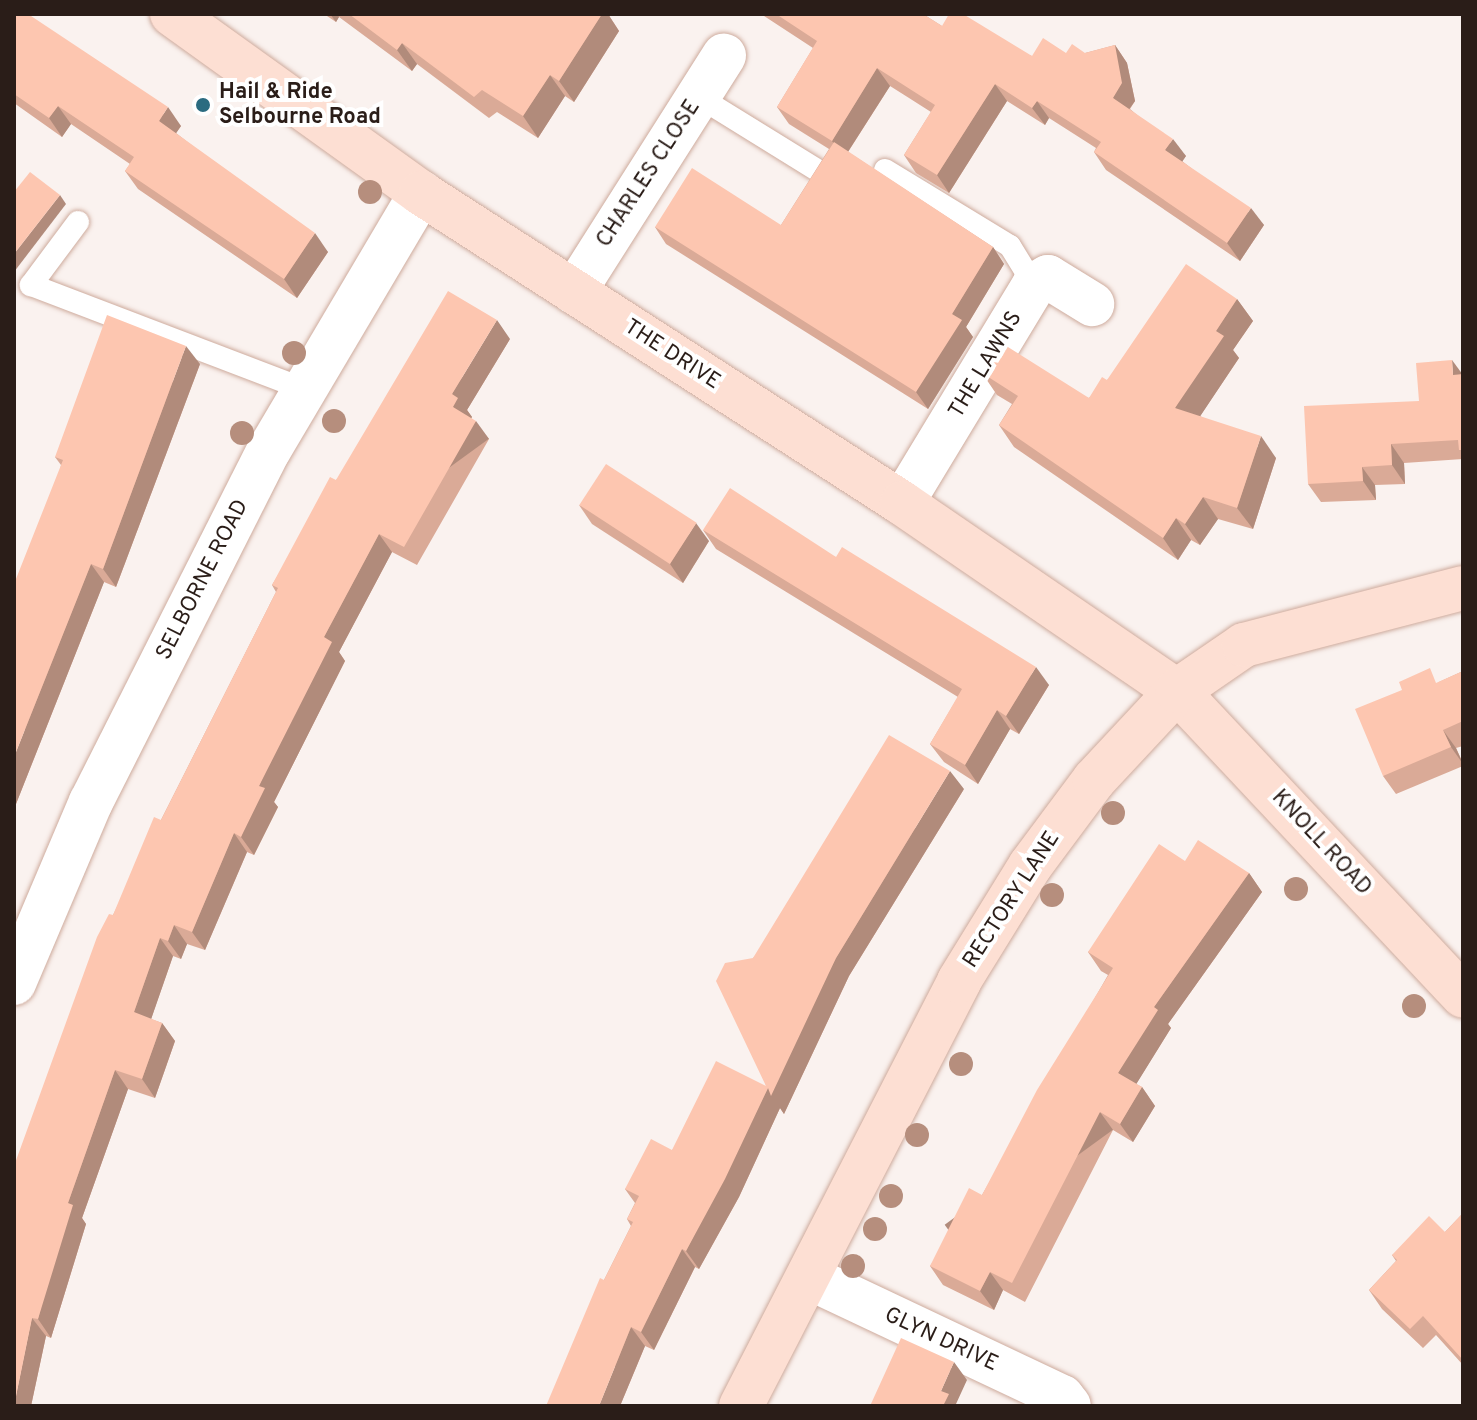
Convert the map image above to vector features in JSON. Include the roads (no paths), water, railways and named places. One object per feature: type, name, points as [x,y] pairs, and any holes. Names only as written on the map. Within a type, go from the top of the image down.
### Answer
[{"type":"street","name":"THE DRIVE","points":[[172,14],[421,193],[902,503],[1177,691]]},
{"type":"street","name":"CHARLES CLOSE","points":[[574,292],[724,56]]},
{"type":"street","name":"SELBORNE ROAD","points":[[14,983],[22,937],[98,788],[304,389],[421,193]]},
{"type":"street","points":[[1034,285],[1048,277],[1092,304]]},
{"type":"street","name":"THE LAWNS","points":[[902,503],[1034,285]]},
{"type":"street","name":"RECTORY LANE","points":[[741,1406],[810,1278],[959,981],[1030,866],[1094,780],[1177,691],[1244,645],[1463,588]]},
{"type":"street","name":"KNOLL ROAD","points":[[1177,691],[1463,996]]},
{"type":"street","name":"GLYN DRIVE","points":[[810,1278],[1062,1397],[1069,1406]]},
{"type":"lane","points":[[699,97],[817,170]]},
{"type":"lane","points":[[885,170],[1010,246],[1034,285]]},
{"type":"lane","points":[[78,222],[31,285],[304,389]]},
{"type":"place","name":"Hail & Ride Selbourne Road","points":[[203,105]]}]
